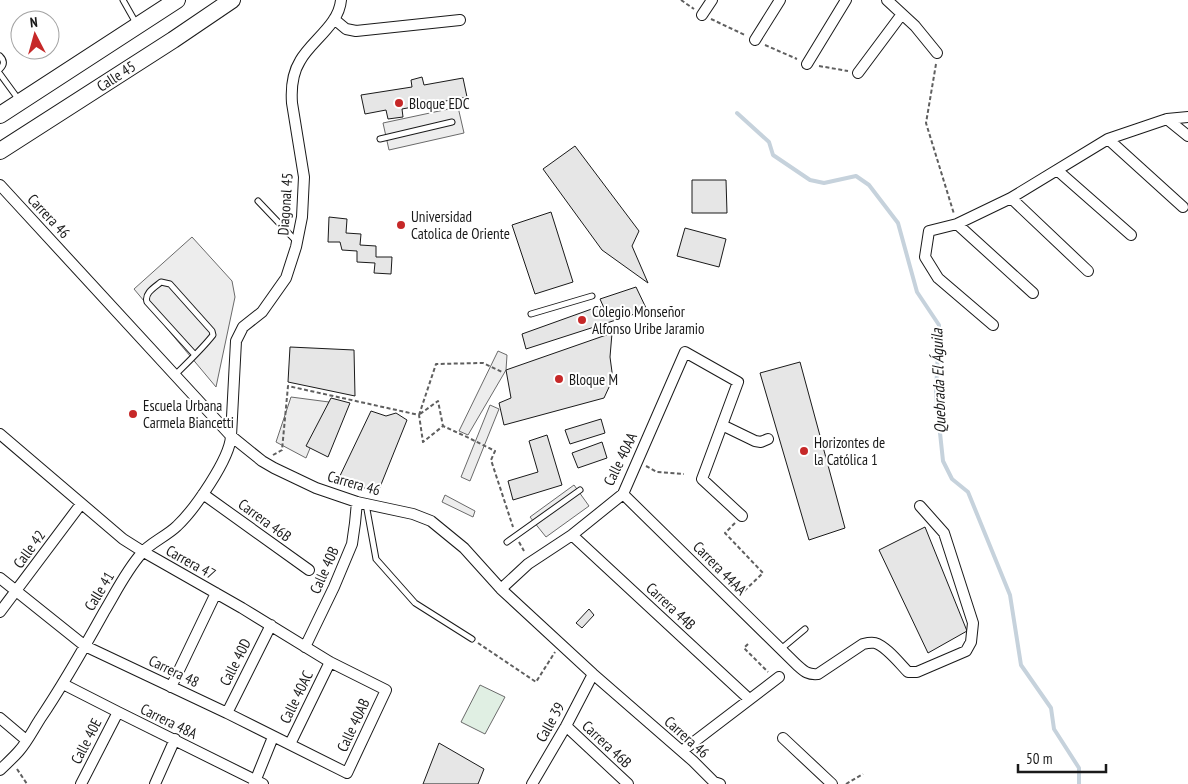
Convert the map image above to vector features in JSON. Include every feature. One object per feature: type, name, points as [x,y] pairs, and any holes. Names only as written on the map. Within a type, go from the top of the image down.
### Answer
[{"type":"main road","name":"Calle 45","points":[[0,115],[177,0]]},
{"type":"main road","name":"Calle 45","points":[[0,151],[232,0]]},
{"type":"street","name":"Diagonal 45","points":[[232,436],[236,340],[243,327],[262,312],[286,278],[297,242],[302,217],[304,177],[292,104],[291,91],[293,79],[300,61],[334,19],[341,6],[341,0]]},
{"type":"street","points":[[702,15],[712,0]]},
{"type":"street","points":[[756,40],[780,0]]},
{"type":"street","points":[[807,64],[846,0]]},
{"type":"street","points":[[886,0],[915,26],[937,53]]},
{"type":"street","points":[[858,73],[902,14]]},
{"type":"street","points":[[334,19],[346,29],[356,31],[460,20]]},
{"type":"street","points":[[993,325],[938,278],[925,257],[928,231],[957,224],[1011,198],[1108,139],[1168,119],[1188,117]]},
{"type":"street","points":[[1168,119],[1188,136]]},
{"type":"street","points":[[1108,139],[1183,207]]},
{"type":"street","points":[[1057,170],[1132,235]]},
{"type":"street","name":"Carrera 46","points":[[0,185],[232,436],[262,461],[316,488],[362,503],[413,514],[431,521],[464,548],[501,589],[560,644],[682,751],[714,782],[720,784]]},
{"type":"street","points":[[1011,198],[1088,271]]},
{"type":"street","points":[[957,224],[1033,293]]},
{"type":"street","name":"Calle 40AA","points":[[501,589],[528,564],[572,535],[623,494],[685,352],[738,382],[722,425]]},
{"type":"street","points":[[742,516],[702,479],[722,425],[755,441],[761,442],[768,439]]},
{"type":"street","name":"Carrera 47","points":[[0,434],[123,539],[271,625],[330,662],[386,690]]},
{"type":"street","name":"Calle 41","points":[[0,770],[20,750],[63,684],[116,591],[142,551],[163,538],[176,526],[191,511],[203,494],[227,453],[232,436]]},
{"type":"street","name":"Carrera 46B","points":[[203,494],[308,570]]},
{"type":"street","name":"Carrera 44AA","points":[[623,494],[781,650],[807,673],[811,674],[818,674],[863,644],[869,643],[875,643],[882,647],[908,672],[917,672],[966,651],[971,642],[973,623],[944,533],[920,506]]},
{"type":"street","name":"Calle 40B","points":[[305,647],[352,544],[362,503]]},
{"type":"street","name":"Calle 42","points":[[0,612],[81,504]]},
{"type":"street","name":"Carrera 44B","points":[[572,535],[749,699]]},
{"type":"street","name":"Carrera 48","points":[[0,578],[85,646],[227,713],[347,773]]},
{"type":"street","points":[[171,687],[216,593]]},
{"type":"street","name":"Calle 40D","points":[[227,713],[271,625]]},
{"type":"street","name":"Calle 40AC","points":[[290,744],[330,662]]},
{"type":"street","name":"Calle 39","points":[[536,783],[593,674]]},
{"type":"street","points":[[682,751],[777,678]]},
{"type":"street","name":"Carrera 48A","points":[[63,684],[258,783]]},
{"type":"street","name":"Calle 40AB","points":[[347,773],[386,690]]},
{"type":"street","name":"Calle 40E","points":[[81,784],[118,712]]},
{"type":"street","points":[[0,718],[26,740]]},
{"type":"street","name":"Carrera 46B","points":[[566,726],[628,784]]},
{"type":"street","name":"Calle 40AC","points":[[258,783],[273,737]]},
{"type":"street","points":[[783,738],[832,784]]},
{"type":"street","points":[[154,784],[174,740]]},
{"type":"lane","points":[[123,0],[138,25]]},
{"type":"lane","points":[[0,56],[4,63],[0,69]]},
{"type":"lane","points":[[0,74],[20,102]]},
{"type":"lane","points":[[380,139],[452,122]]},
{"type":"lane","points":[[258,201],[297,242]]},
{"type":"lane","points":[[175,375],[195,355],[213,335],[212,331],[170,284],[161,282],[147,294],[147,302],[195,355]]},
{"type":"lane","points":[[531,314],[592,296]]},
{"type":"lane","points":[[507,542],[580,490]]},
{"type":"lane","points":[[362,503],[376,559],[415,603],[472,639]]},
{"type":"lane","points":[[781,650],[805,629]]},
{"type":"path","points":[[937,53],[926,122],[957,224]]},
{"type":"path","points":[[443,426],[423,442],[419,415],[436,364],[484,363],[502,372]]},
{"type":"path","points":[[262,461],[282,450],[288,386],[419,415],[438,401],[443,426]]},
{"type":"path","points":[[443,426],[495,451],[491,460],[515,536],[524,551]]},
{"type":"path","points":[[638,461],[657,472],[684,474]]},
{"type":"path","points":[[733,602],[763,573],[725,534],[742,516]]},
{"type":"path","points":[[472,639],[536,682],[560,644]]},
{"type":"path","points":[[748,644],[744,648],[777,678]]},
{"type":"path","points":[[11,759],[27,784]]},
{"type":"path","points":[[846,784],[863,774]]},
{"type":"green space","points":[[480,685],[505,697],[485,734],[461,722]]},
{"type":"shaded area","points":[[458,107],[464,133],[389,150],[383,123]]},
{"type":"shaded area","points":[[192,237],[232,281],[235,297],[216,387],[134,289]]},
{"type":"shaded area","points":[[498,351],[507,355],[506,370],[468,435],[459,431]]},
{"type":"shaded area","points":[[291,397],[329,402],[306,458],[276,442]]},
{"type":"shaded area","points":[[490,405],[499,409],[470,481],[461,477]]},
{"type":"shaded area","points":[[574,485],[589,506],[546,537],[530,517]]},
{"type":"shaded area","points":[[445,495],[475,511],[473,517],[442,502]]},
{"type":"building","name":"Bloque EDC","points":[[422,77],[424,85],[463,78],[467,97],[402,109],[403,117],[388,119],[386,110],[365,114],[361,95],[412,87],[411,80]]},
{"type":"building","points":[[575,146],[639,231],[632,246],[648,283],[602,250],[543,169]]},
{"type":"building","points":[[692,180],[726,180],[727,213],[692,213]]},
{"type":"building","points":[[551,212],[573,282],[535,294],[512,225]]},
{"type":"building","points":[[329,217],[347,219],[346,233],[361,234],[360,245],[376,246],[376,257],[392,257],[391,274],[374,273],[375,263],[357,262],[357,251],[342,250],[340,242],[328,242]]},
{"type":"building","points":[[685,228],[726,239],[719,267],[677,256]]},
{"type":"building","points":[[636,287],[647,310],[526,349],[522,334],[600,306],[601,309],[604,308],[600,299]]},
{"type":"building","name":"Bloque M","points":[[612,333],[610,357],[612,372],[610,385],[604,398],[504,425],[499,403],[511,398],[506,370]]},
{"type":"building","points":[[290,347],[354,350],[355,396],[288,382]]},
{"type":"building","name":"Horizontes de la Católica 1","points":[[800,362],[845,528],[809,540],[760,373]]},
{"type":"building","points":[[331,398],[350,403],[328,457],[306,446]]},
{"type":"building","points":[[371,411],[386,416],[396,413],[407,420],[378,492],[338,480]]},
{"type":"building","points":[[601,419],[605,433],[570,444],[565,430]]},
{"type":"building","points":[[547,435],[562,485],[513,500],[508,481],[538,472],[529,441]]},
{"type":"building","points":[[602,442],[607,458],[578,468],[572,453]]},
{"type":"building","points":[[925,527],[967,631],[928,653],[879,550]]},
{"type":"building","points":[[589,609],[594,615],[582,628],[576,623]]},
{"type":"building","points":[[439,743],[484,769],[478,784],[423,784]]},
{"type":"waterway","name":"Quebrada El Águila","points":[[737,113],[769,142],[773,155],[810,180],[824,183],[856,176],[869,185],[898,223],[917,292],[939,325],[936,395],[943,461],[952,479],[968,492],[1010,595],[1021,665],[1051,708],[1054,729],[1079,768],[1079,784]]},
{"type":"place","name":"Bloque EDC","points":[[399,103]]},
{"type":"place","name":"Universidad Catolica de Oriente","points":[[401,225]]},
{"type":"place","name":"Colegio Monseñor Alfonso Uribe Jaramio","points":[[582,320]]},
{"type":"place","name":"Bloque M","points":[[559,379]]},
{"type":"place","name":"Escuela Urbana Carmela Biancetti","points":[[133,414]]},
{"type":"place","name":"Horizontes de la Católica 1","points":[[804,451]]}]
